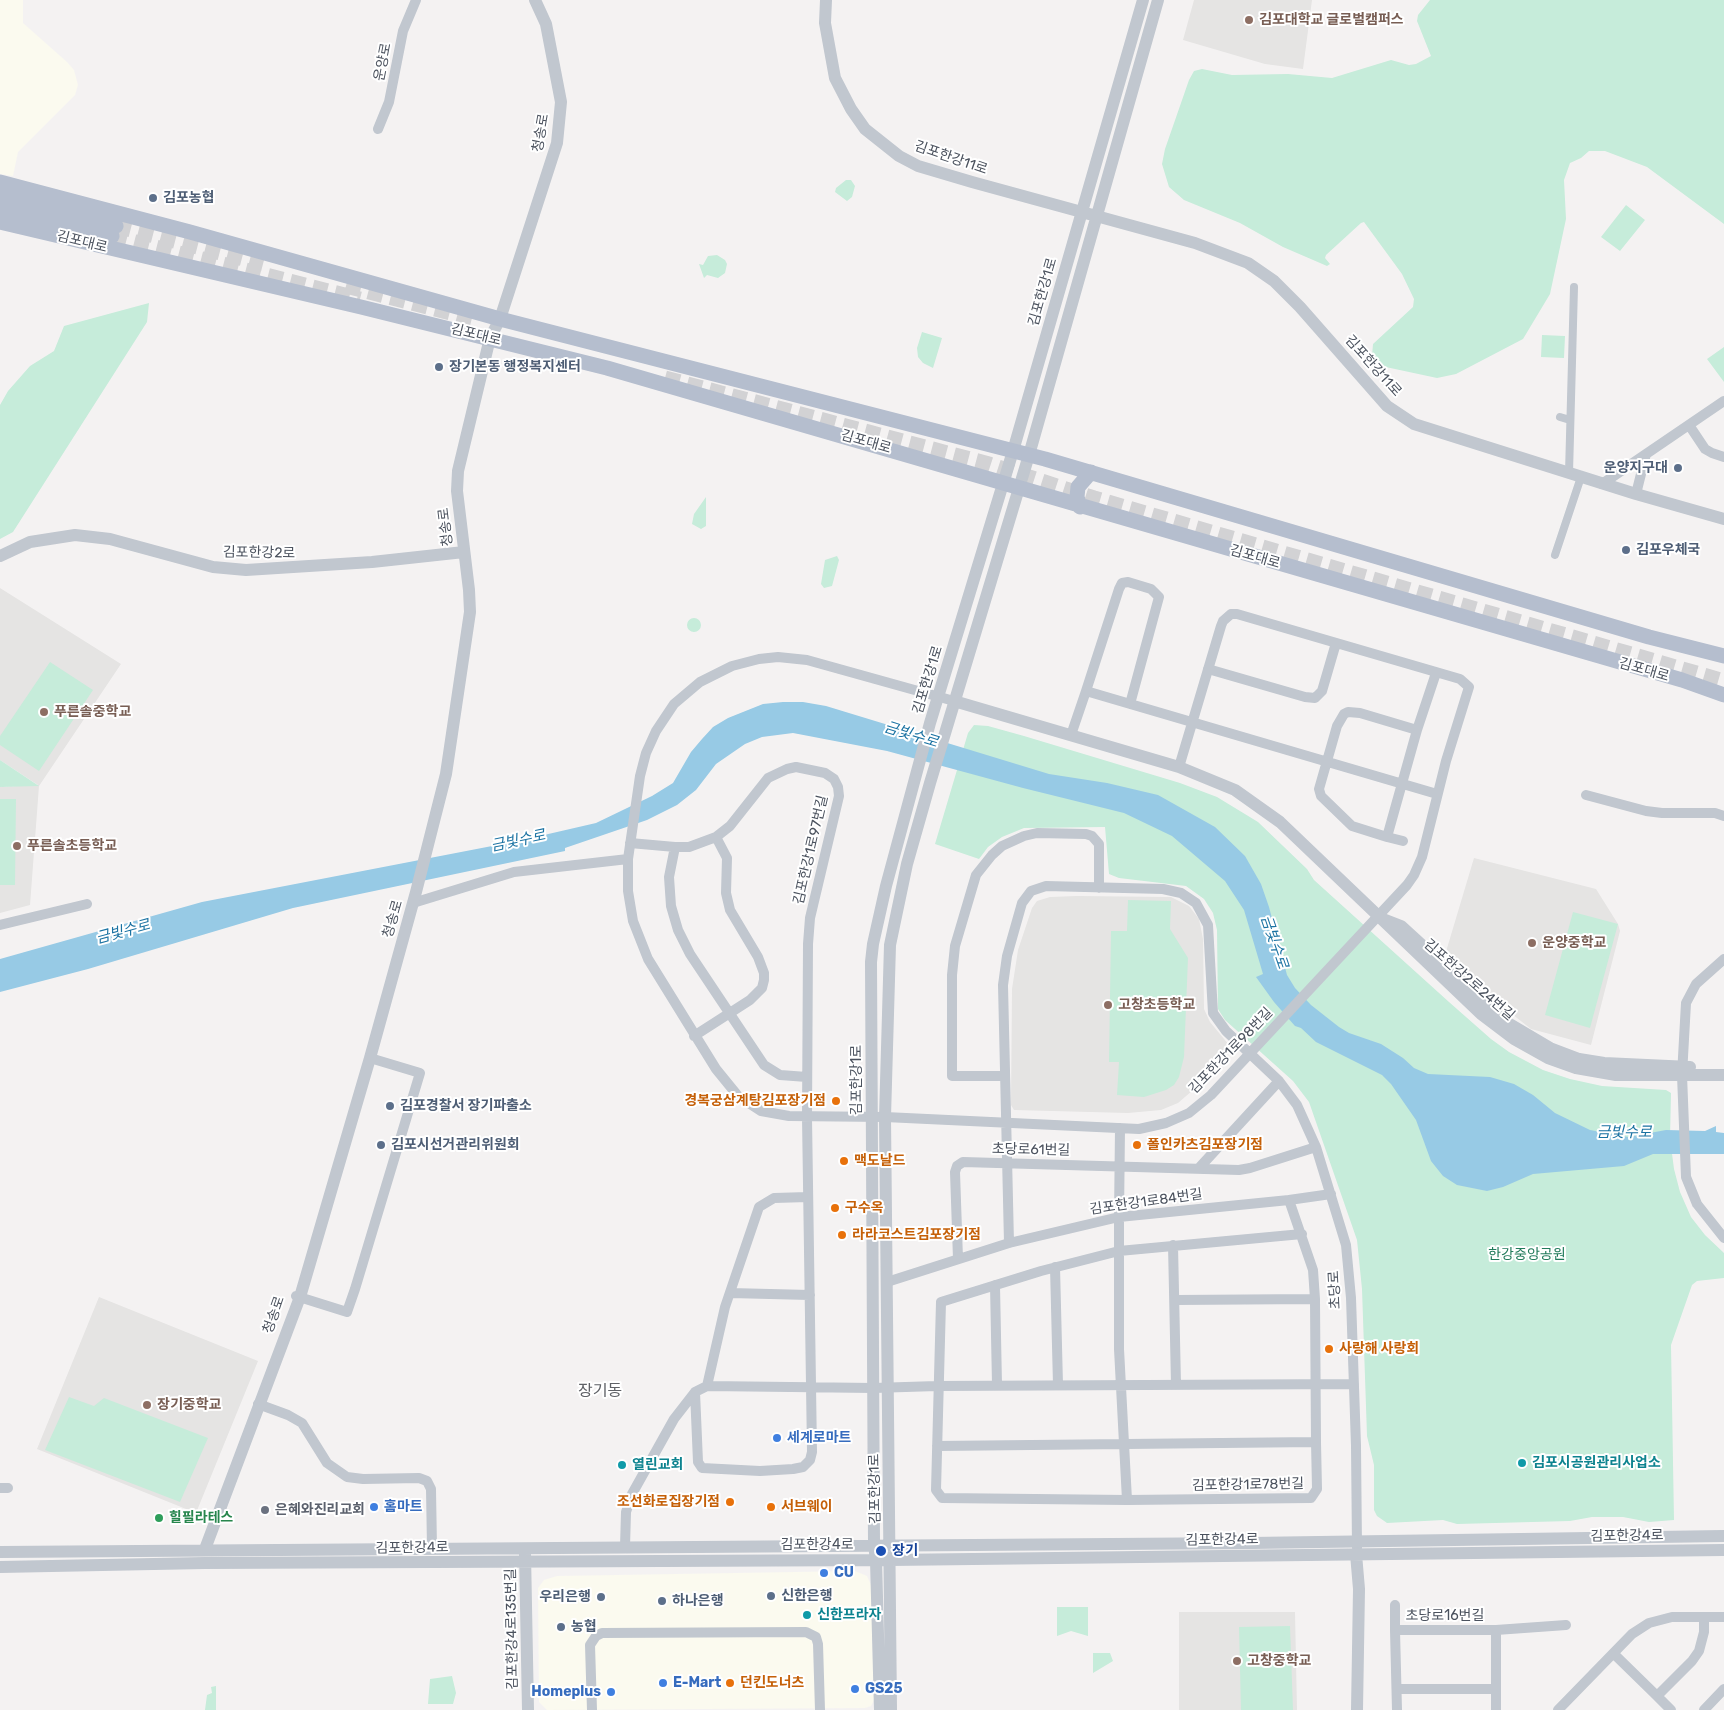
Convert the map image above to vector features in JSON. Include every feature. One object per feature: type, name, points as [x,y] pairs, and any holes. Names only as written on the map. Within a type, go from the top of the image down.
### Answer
[{"type":"main road","name":"김포대로","points":[[0,182],[190,232],[500,319],[1030,455],[1649,636],[1724,656]]},
{"type":"main road","name":"김포대로","points":[[0,195],[114,231],[0,207]]},
{"type":"main road","name":"김포대로","points":[[0,222],[490,338],[607,368],[1004,483],[1080,507],[1682,680],[1724,695]]},
{"type":"main road","points":[[1080,507],[1077,497],[1078,487],[1091,472]]},
{"type":"street","name":"운양로","points":[[378,129],[389,102],[403,31],[416,0]]},
{"type":"street","name":"청송로","points":[[205,1563],[208,1529],[260,1404],[298,1297],[357,1088],[370,1058],[415,898],[446,774],[468,629],[469,590],[457,480],[476,391],[490,338],[500,319],[557,143],[561,102],[546,24],[535,0]]},
{"type":"street","name":"김포한강11로","points":[[826,0],[825,23],[835,78],[851,109],[865,129],[886,148],[918,166],[1053,206],[1082,211]]},
{"type":"street","name":"김포한강11로","points":[[830,0],[829,23],[839,78],[859,114],[868,126],[888,144],[917,160],[1082,211],[1195,243],[1248,263],[1274,281],[1300,307],[1387,406],[1414,424],[1602,484],[1724,519]]},
{"type":"street","name":"김포한강1로","points":[[891,1710],[887,1282],[873,944],[930,723],[1004,483],[1143,0]]},
{"type":"street","name":"김포한강1로","points":[[880,1710],[874,1545],[874,1388],[879,1117],[890,944],[907,864],[954,701],[1030,455],[1158,0]]},
{"type":"street","points":[[1555,554],[1575,475],[1570,420],[1574,287]]},
{"type":"street","points":[[1602,484],[1724,401]]},
{"type":"street","points":[[1560,417],[1570,420]]},
{"type":"street","points":[[1689,425],[1706,448],[1724,457]]},
{"type":"street","points":[[1636,494],[1646,454]]},
{"type":"street","name":"김포한강2로","points":[[0,556],[30,542],[75,535],[110,539],[231,570],[297,569],[464,552]]},
{"type":"street","points":[[1071,734],[1120,586],[1128,582],[1151,589],[1157,593],[1158,602],[1130,704]]},
{"type":"street","points":[[1179,767],[1221,626],[1223,621],[1231,614],[1237,614],[1465,681],[1469,691],[1452,741],[1419,866],[1407,885],[1378,917]]},
{"type":"street","points":[[1208,669],[1305,697],[1315,698],[1322,691],[1336,643]]},
{"type":"street","points":[[879,1117],[807,1117],[774,1114],[747,1103],[729,1087],[694,1036],[656,974],[639,939],[629,898],[628,859],[640,776],[646,753],[656,730],[674,704],[715,674],[759,659],[778,657],[807,660],[954,701]]},
{"type":"street","points":[[1387,837],[1417,730],[1436,673]]},
{"type":"street","points":[[1086,691],[1437,794]]},
{"type":"street","name":"김포한강2로24번길","points":[[954,701],[1071,734],[1179,767],[1220,782],[1266,810],[1480,1014],[1514,1039],[1548,1058],[1576,1068],[1616,1075],[1724,1066]]},
{"type":"street","points":[[1403,841],[1352,826],[1323,799],[1319,789],[1340,719],[1348,712],[1360,713],[1417,730]]},
{"type":"street","name":"김포한강1로97번길","points":[[630,841],[675,847],[689,846],[716,837],[730,826],[763,783],[776,773],[796,767],[825,773],[834,779],[838,787],[839,796],[810,918],[807,1117]]},
{"type":"street","points":[[1586,795],[1646,811],[1662,813],[1715,813],[1724,816]]},
{"type":"street","points":[[1005,1076],[952,1076],[952,975],[954,946],[976,875],[1002,846],[1024,836],[1037,833],[1086,834],[1092,836],[1099,844],[1099,888],[1046,886],[1031,891],[1026,896],[1004,971],[1009,1243]]},
{"type":"street","points":[[694,1036],[729,1014],[757,993],[762,988],[764,973],[758,957],[730,910],[726,892],[727,858],[716,837]]},
{"type":"street","points":[[675,847],[669,877],[675,922],[690,954],[758,1058],[770,1071],[790,1077],[807,1077]]},
{"type":"street","points":[[415,898],[514,872],[628,859]]},
{"type":"street","name":"초당로","points":[[1099,888],[1172,890],[1190,897],[1196,903],[1206,919],[1210,933],[1213,1013],[1226,1030],[1279,1081],[1298,1105],[1316,1147],[1331,1194],[1346,1245],[1350,1271],[1359,1589],[1357,1710]]},
{"type":"street","points":[[0,925],[87,904]]},
{"type":"street","name":"김포한강1로98번길","points":[[879,1117],[1139,1129],[1156,1126],[1189,1113],[1211,1095],[1249,1052],[1378,917]]},
{"type":"street","points":[[1724,959],[1696,984],[1686,1003],[1682,1071],[1685,1165],[1688,1184],[1697,1204],[1724,1238]]},
{"type":"street","points":[[298,1297],[347,1312],[420,1073],[370,1058]]},
{"type":"street","name":"김포한강2로24번길","points":[[1682,1071],[1724,1075]]},
{"type":"street","points":[[1199,1168],[1279,1081]]},
{"type":"street","points":[[695,1392],[700,1466],[707,1470],[760,1471],[798,1469],[810,1460],[812,1452],[812,1388],[807,1117]]},
{"type":"street","points":[[1120,1128],[1120,1386],[1127,1500]]},
{"type":"street","name":"초당로61번길","points":[[958,1259],[955,1172],[957,1166],[963,1162],[1250,1168],[1316,1147]]},
{"type":"street","points":[[1289,1200],[1331,1194]]},
{"type":"street","points":[[707,1386],[730,1293],[759,1207],[774,1198],[808,1196]]},
{"type":"street","name":"김포한강1로84번길","points":[[887,1282],[1009,1243],[1119,1217],[1289,1200]]},
{"type":"street","name":"김포한강1로78번길","points":[[1289,1200],[1302,1234],[1312,1270],[1315,1300],[1317,1489],[1311,1498],[947,1500],[938,1495],[936,1490],[937,1386],[941,1302],[1055,1267],[1119,1251],[1302,1234]]},
{"type":"street","points":[[1174,1245],[1176,1385]]},
{"type":"street","points":[[1055,1267],[1058,1385]]},
{"type":"street","points":[[995,1285],[997,1385]]},
{"type":"street","points":[[730,1293],[810,1295]]},
{"type":"street","points":[[1175,1300],[1315,1300]]},
{"type":"street","points":[[625,1547],[626,1512],[632,1494],[674,1419],[695,1392],[707,1386],[874,1388],[997,1385],[1354,1384]]},
{"type":"street","name":"김포한강4로","points":[[260,1404],[288,1415],[302,1423],[327,1463],[347,1477],[363,1479],[419,1478],[427,1481],[431,1489],[432,1548]]},
{"type":"street","points":[[937,1446],[1316,1442]]},
{"type":"street","name":"김포한강4로","points":[[0,1567],[205,1563],[890,1560],[1724,1536]]},
{"type":"street","name":"김포한강4로","points":[[0,1552],[874,1545],[1724,1550]]},
{"type":"street","name":"김포한강4로135번길","points":[[525,1548],[528,1710]]},
{"type":"street","name":"초당로","points":[[1353,1710],[1357,1548]]},
{"type":"street","points":[[1395,1605],[1395,1630]]},
{"type":"street","points":[[1561,1709],[1632,1634],[1649,1623],[1672,1617],[1724,1617]]},
{"type":"street","points":[[1656,1696],[1692,1661],[1699,1651],[1704,1632],[1704,1617]]},
{"type":"street","points":[[1496,1630],[1566,1625]]},
{"type":"street","name":"초당로16번길","points":[[1397,1710],[1395,1630],[1496,1630],[1496,1710]]},
{"type":"street","points":[[592,1710],[590,1645],[596,1636],[602,1633],[806,1632],[812,1633],[818,1644],[820,1710]]},
{"type":"street","points":[[1614,1654],[1671,1710]]},
{"type":"street","points":[[1397,1689],[1496,1689]]},
{"type":"street","points":[[1704,1710],[1724,1689]]},
{"type":"shaded area","points":[[0,0],[23,0],[23,23],[67,62],[74,70],[78,85],[75,95],[18,152],[13,176],[0,174]]},
{"type":"shaded area","name":"김포대학교 글로벌캠퍼스","points":[[1194,0],[1312,0],[1303,69],[1265,64],[1183,40]]},
{"type":"shaded area","name":"푸른솔중학교","points":[[0,588],[121,664],[39,786],[30,905],[0,913],[0,787],[38,785],[0,760]]},
{"type":"shaded area","name":"운양중학교","points":[[1474,858],[1596,889],[1618,924],[1620,931],[1591,1045],[1531,1029],[1484,992],[1445,955]]},
{"type":"shaded area","name":"고창초등학교","points":[[1050,897],[1171,897],[1189,906],[1199,919],[1203,939],[1204,1009],[1210,1022],[1229,1045],[1229,1052],[1214,1072],[1178,1103],[1161,1110],[1128,1113],[1014,1110],[1011,1105],[1012,989],[1018,950],[1032,908],[1037,901]]},
{"type":"shaded area","name":"장기중학교","points":[[99,1297],[258,1361],[196,1513],[37,1449]]},
{"type":"shaded area","points":[[855,1571],[867,1576],[871,1585],[874,1700],[871,1706],[865,1708],[547,1710],[539,1702],[538,1588],[544,1580],[557,1576]]},
{"type":"shaded area","name":"고창중학교","points":[[1179,1612],[1295,1612],[1297,1710],[1179,1710]]},
{"type":"green space","points":[[1430,0],[1724,0],[1724,224],[1647,167],[1605,151],[1589,151],[1581,158],[1570,163],[1564,180],[1566,219],[1550,294],[1523,339],[1456,374],[1437,378],[1381,366],[1372,356],[1373,344],[1413,307],[1414,299],[1402,274],[1364,222],[1326,255],[1325,258],[1330,264],[1327,266],[1283,247],[1240,223],[1184,200],[1169,187],[1162,164],[1165,149],[1189,80],[1194,71],[1202,69],[1232,75],[1288,74],[1332,78],[1391,60],[1409,65],[1416,64],[1431,56],[1417,21],[1418,15]]},
{"type":"green space","points":[[846,180],[851,180],[855,186],[852,197],[847,201],[835,192],[836,188]]},
{"type":"green space","points":[[1626,205],[1645,220],[1620,251],[1601,237]]},
{"type":"green space","points":[[717,255],[725,260],[727,264],[725,273],[718,278],[707,275],[704,278],[699,264],[703,265],[708,256]]},
{"type":"green space","points":[[149,303],[147,322],[13,532],[0,539],[0,405],[8,391],[30,366],[54,351],[64,326]]},
{"type":"green space","points":[[922,332],[942,338],[933,368],[923,363],[918,357],[917,348]]},
{"type":"green space","points":[[1542,335],[1565,336],[1564,358],[1541,357]]},
{"type":"green space","points":[[1724,347],[1724,382],[1707,359]]},
{"type":"green space","points":[[706,497],[706,526],[701,529],[692,524],[694,514]]},
{"type":"green space","points":[[837,556],[839,560],[832,586],[824,588],[821,584],[825,560]]},
{"type":"green space","points":[[691,618],[697,618],[701,625],[697,632],[691,632],[687,628],[687,622]]},
{"type":"green space","points":[[50,662],[93,690],[39,771],[0,745],[0,736]]},
{"type":"green space","name":"한강중앙공원","points":[[974,725],[988,726],[1024,736],[1180,783],[1217,797],[1258,822],[1307,869],[1314,880],[1449,1002],[1491,1039],[1509,1052],[1543,1070],[1570,1079],[1602,1086],[1666,1090],[1671,1093],[1670,1138],[1674,1169],[1680,1192],[1691,1217],[1705,1235],[1724,1253],[1724,1278],[1697,1281],[1692,1285],[1671,1345],[1674,1520],[1649,1522],[1623,1517],[1592,1517],[1570,1521],[1457,1524],[1443,1520],[1387,1523],[1377,1516],[1374,1510],[1374,1465],[1367,1436],[1362,1289],[1357,1240],[1309,1102],[1293,1081],[1225,1020],[1218,1009],[1217,930],[1213,913],[1204,899],[1186,886],[1119,878],[1109,874],[1105,827],[1024,828],[1002,837],[988,847],[979,859],[935,844],[968,733]]},
{"type":"green space","points":[[0,760],[39,786],[0,787]]},
{"type":"green space","points":[[0,799],[16,799],[15,885],[0,885]]},
{"type":"green space","points":[[1128,900],[1171,901],[1170,929],[1188,958],[1184,1057],[1179,1077],[1174,1085],[1166,1090],[1144,1097],[1117,1095],[1119,1062],[1109,1062],[1111,931],[1127,931]]},
{"type":"green space","points":[[1573,912],[1618,924],[1590,1028],[1545,1015]]},
{"type":"green space","points":[[69,1397],[94,1406],[104,1398],[208,1438],[180,1502],[45,1450]]},
{"type":"green space","points":[[1057,1607],[1088,1607],[1088,1636],[1071,1631],[1057,1636]]},
{"type":"green space","points":[[1290,1626],[1293,1710],[1241,1710],[1239,1627]]},
{"type":"green space","points":[[1093,1653],[1110,1653],[1113,1661],[1093,1673]]},
{"type":"green space","points":[[452,1676],[456,1693],[453,1704],[428,1704],[430,1679]]},
{"type":"green space","points":[[216,1686],[216,1710],[205,1710],[207,1695],[212,1693],[211,1687]]},
{"type":"water","name":"금빛수로","points":[[803,702],[826,706],[1049,774],[1107,783],[1158,795],[1215,827],[1245,856],[1261,884],[1287,975],[1295,988],[1311,1005],[1339,1027],[1349,1033],[1381,1044],[1403,1058],[1414,1068],[1428,1074],[1490,1077],[1514,1084],[1533,1095],[1555,1113],[1590,1130],[1628,1137],[1666,1130],[1705,1131],[1716,1126],[1716,1132],[1724,1133],[1724,1154],[1653,1154],[1624,1166],[1533,1174],[1503,1187],[1487,1191],[1457,1185],[1443,1176],[1431,1161],[1416,1120],[1391,1084],[1382,1075],[1316,1042],[1301,1028],[1295,1026],[1274,1002],[1256,977],[1263,974],[1244,910],[1225,881],[1172,836],[1124,813],[887,751],[793,733],[762,737],[745,744],[716,764],[696,790],[677,805],[647,820],[565,848],[565,851],[293,908],[88,969],[0,992],[0,959],[202,902],[518,841],[596,823],[652,796],[673,783],[691,752],[713,727],[728,718],[763,704]]},
{"type":"tunnel","points":[[116,226],[263,264]]},
{"type":"tunnel","points":[[112,236],[360,299]]},
{"type":"tunnel","points":[[346,286],[474,319]]},
{"type":"tunnel","points":[[665,378],[989,464],[1094,498],[1724,681]]},
{"type":"place","name":"김포대학교 글로벌캠퍼스","points":[[1249,20]]},
{"type":"place","name":"김포농협","points":[[153,198]]},
{"type":"place","name":"장기본동 행정복지센터","points":[[439,367]]},
{"type":"place","name":"운양지구대","points":[[1678,468]]},
{"type":"place","name":"김포우체국","points":[[1626,550]]},
{"type":"place","name":"푸른솔중학교","points":[[44,712]]},
{"type":"place","name":"푸른솔초등학교","points":[[17,846]]},
{"type":"place","name":"운양중학교","points":[[1532,943]]},
{"type":"place","name":"고창초등학교","points":[[1108,1005]]},
{"type":"place","name":"경복궁삼계탕김포장기점","points":[[836,1101]]},
{"type":"place","name":"김포경찰서 장기파출소","points":[[390,1106]]},
{"type":"place","name":"김포시선거관리위원회","points":[[381,1145]]},
{"type":"place","name":"폴인카츠김포장기점","points":[[1137,1145]]},
{"type":"place","name":"맥도날드","points":[[844,1161]]},
{"type":"place","name":"구수옥","points":[[835,1208]]},
{"type":"place","name":"라라코스트김포장기점","points":[[842,1235]]},
{"type":"place","name":"사랑해 사랑회","points":[[1329,1349]]},
{"type":"place","name":"장기중학교","points":[[147,1405]]},
{"type":"place","name":"세계로마트","points":[[777,1438]]},
{"type":"place","name":"김포시공원관리사업소","points":[[1522,1463]]},
{"type":"place","name":"열린교회","points":[[622,1465]]},
{"type":"place","name":"조선화로집장기점","points":[[730,1502]]},
{"type":"place","name":"홈마트","points":[[374,1507]]},
{"type":"place","name":"서브웨이","points":[[771,1507]]},
{"type":"place","name":"은혜와진리교회","points":[[265,1510]]},
{"type":"place","name":"힐필라테스","points":[[159,1518]]},
{"type":"place","name":"장기","points":[[881,1551]]},
{"type":"place","name":"CU","points":[[824,1573]]},
{"type":"place","name":"신한은행","points":[[771,1596]]},
{"type":"place","name":"우리은행","points":[[601,1597]]},
{"type":"place","name":"하나은행","points":[[662,1601]]},
{"type":"place","name":"신한프라자","points":[[807,1615]]},
{"type":"place","name":"농협","points":[[561,1627]]},
{"type":"place","name":"고창중학교","points":[[1237,1661]]},
{"type":"place","name":"E-Mart","points":[[663,1683]]},
{"type":"place","name":"던킨도너츠","points":[[730,1683]]},
{"type":"place","name":"GS25","points":[[855,1689]]},
{"type":"place","name":"Homeplus","points":[[611,1692]]},
{"type":"district","name":"장기동","points":[[600,1391]]}]
